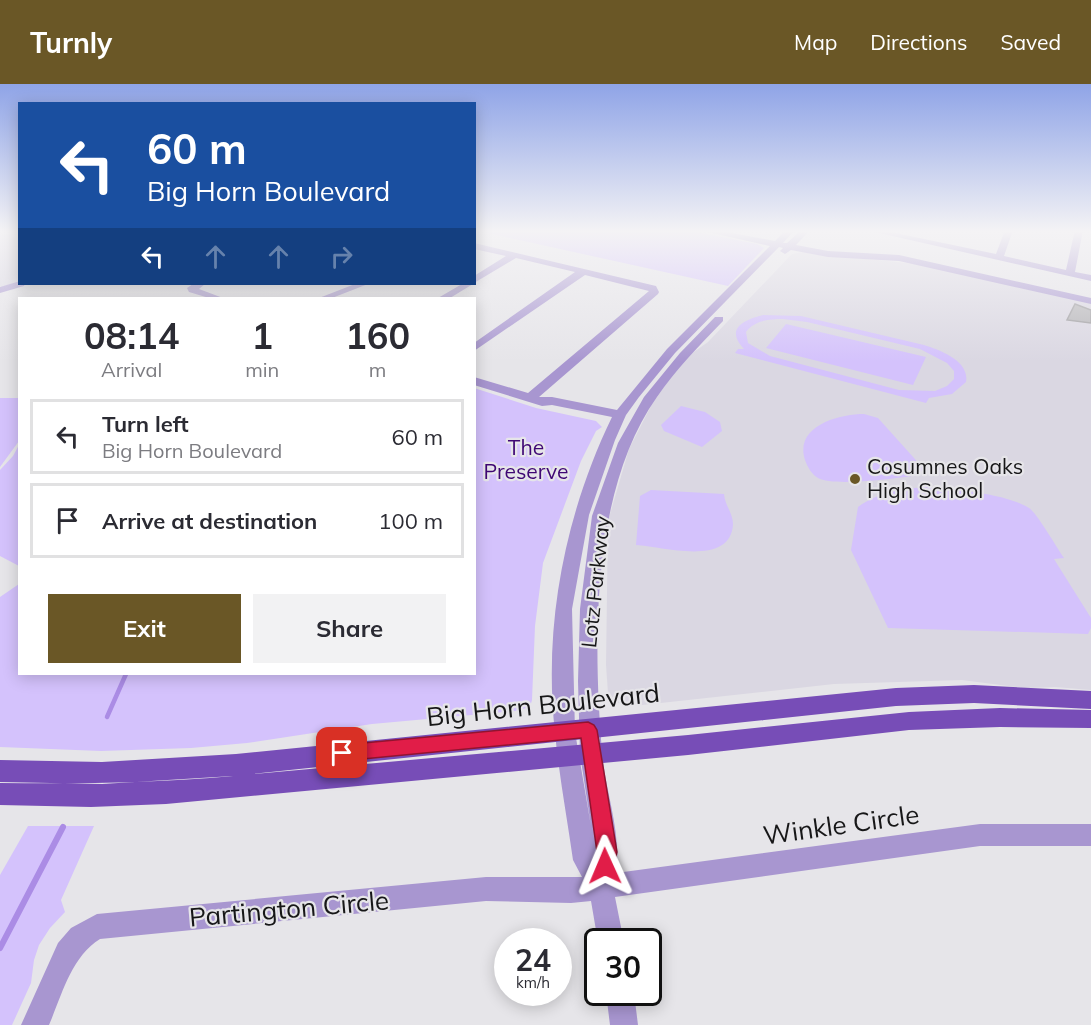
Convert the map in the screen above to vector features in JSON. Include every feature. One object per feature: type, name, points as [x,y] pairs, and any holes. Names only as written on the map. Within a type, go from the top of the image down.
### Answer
[{"type":"main road","name":"Big Horn Boulevard","points":[[0,771],[102,773],[174,770],[588,730],[896,697],[974,694],[1091,700]]},
{"type":"main road","points":[[0,794],[91,796],[166,793],[675,747],[909,721],[986,717],[1091,719]]},
{"type":"street","points":[[476,347],[580,274]]},
{"type":"street","points":[[536,400],[654,292],[646,286],[596,274]]},
{"type":"street","name":"Lotz Parkway","points":[[580,755],[565,732],[563,609],[581,515],[597,464],[619,418],[648,376],[670,351],[751,274]]},
{"type":"street","name":"Lotz Parkway","points":[[580,755],[588,730],[589,609],[596,540],[600,516],[625,443],[645,406],[663,380],[757,274]]},
{"type":"street","points":[[974,274],[1091,299]]},
{"type":"street","points":[[1074,274],[1091,278]]},
{"type":"street","points":[[0,290],[18,285]]},
{"type":"street","points":[[198,285],[192,288],[193,291],[214,297]]},
{"type":"street","points":[[327,297],[360,285]]},
{"type":"street","points":[[445,297],[466,285]]},
{"type":"street","points":[[476,382],[536,400],[546,406],[619,418]]},
{"type":"street","points":[[580,755],[585,860],[601,887],[608,928]]},
{"type":"street","name":"Winkle Circle","points":[[601,887],[980,835],[1091,835]]},
{"type":"street","name":"Partington Circle","points":[[35,1025],[67,952],[80,937],[97,927],[486,889],[565,891],[601,887]]},
{"type":"street","points":[[622,1006],[624,1025]]},
{"type":"shaded area","points":[[0,274],[18,274],[18,281],[0,286]]},
{"type":"shaded area","name":"Cosumnes Oaks High School","points":[[773,274],[964,274],[1091,303],[1091,690],[1055,687],[1024,688],[962,680],[834,684],[633,706],[618,703],[608,693],[606,665],[608,521],[629,449],[651,406],[670,378],[691,354],[708,342]]},
{"type":"green space","points":[[673,274],[739,274],[728,286]]},
{"type":"green space","points":[[763,315],[801,316],[924,345],[945,353],[959,362],[966,375],[966,382],[952,394],[929,398],[926,403],[735,353],[738,349],[744,349],[736,336],[739,326]],"holes":[[[783,319],[807,322],[920,349],[947,363],[954,371],[954,379],[947,386],[935,391],[899,390],[770,356],[748,343],[746,332],[758,323]]]},
{"type":"green space","points":[[786,324],[926,357],[913,385],[766,348]]},
{"type":"green space","name":"The Preserve","points":[[476,389],[536,408],[596,421],[602,427],[596,431],[581,461],[543,563],[535,626],[530,707],[515,711],[372,724],[247,743],[191,748],[101,751],[0,747],[0,597],[18,585],[18,675],[476,675]]},
{"type":"green space","points":[[0,398],[18,398],[18,442],[0,467]]},
{"type":"green space","points":[[681,406],[705,412],[720,422],[722,431],[702,447],[664,431],[661,425]]},
{"type":"green space","points":[[864,414],[878,418],[923,468],[919,475],[838,482],[826,481],[814,475],[805,460],[803,448],[806,438],[821,424],[843,416]]},
{"type":"green space","points":[[18,447],[18,565],[0,556],[0,470]]},
{"type":"green space","points":[[924,487],[992,495],[1019,503],[1033,511],[1064,558],[1054,559],[1091,618],[1091,628],[1088,634],[888,628],[851,550],[858,507],[882,495]]},
{"type":"green space","points":[[651,490],[724,494],[733,520],[729,538],[721,546],[708,550],[677,550],[636,545],[640,496]]},
{"type":"green space","points":[[28,826],[94,826],[61,900],[65,912],[50,928],[39,945],[34,960],[31,983],[12,1025],[0,1025],[0,875]]},
{"type":"building","points":[[1075,304],[1091,310],[1091,323],[1067,320]]},
{"type":"waterway","points":[[107,717],[126,675]]},
{"type":"waterway","points":[[0,948],[63,827]]},
{"type":"place","name":"Cosumnes Oaks High School","points":[[855,479]]},
{"type":"route","points":[[342,753],[588,730],[607,852],[605,866]]}]
